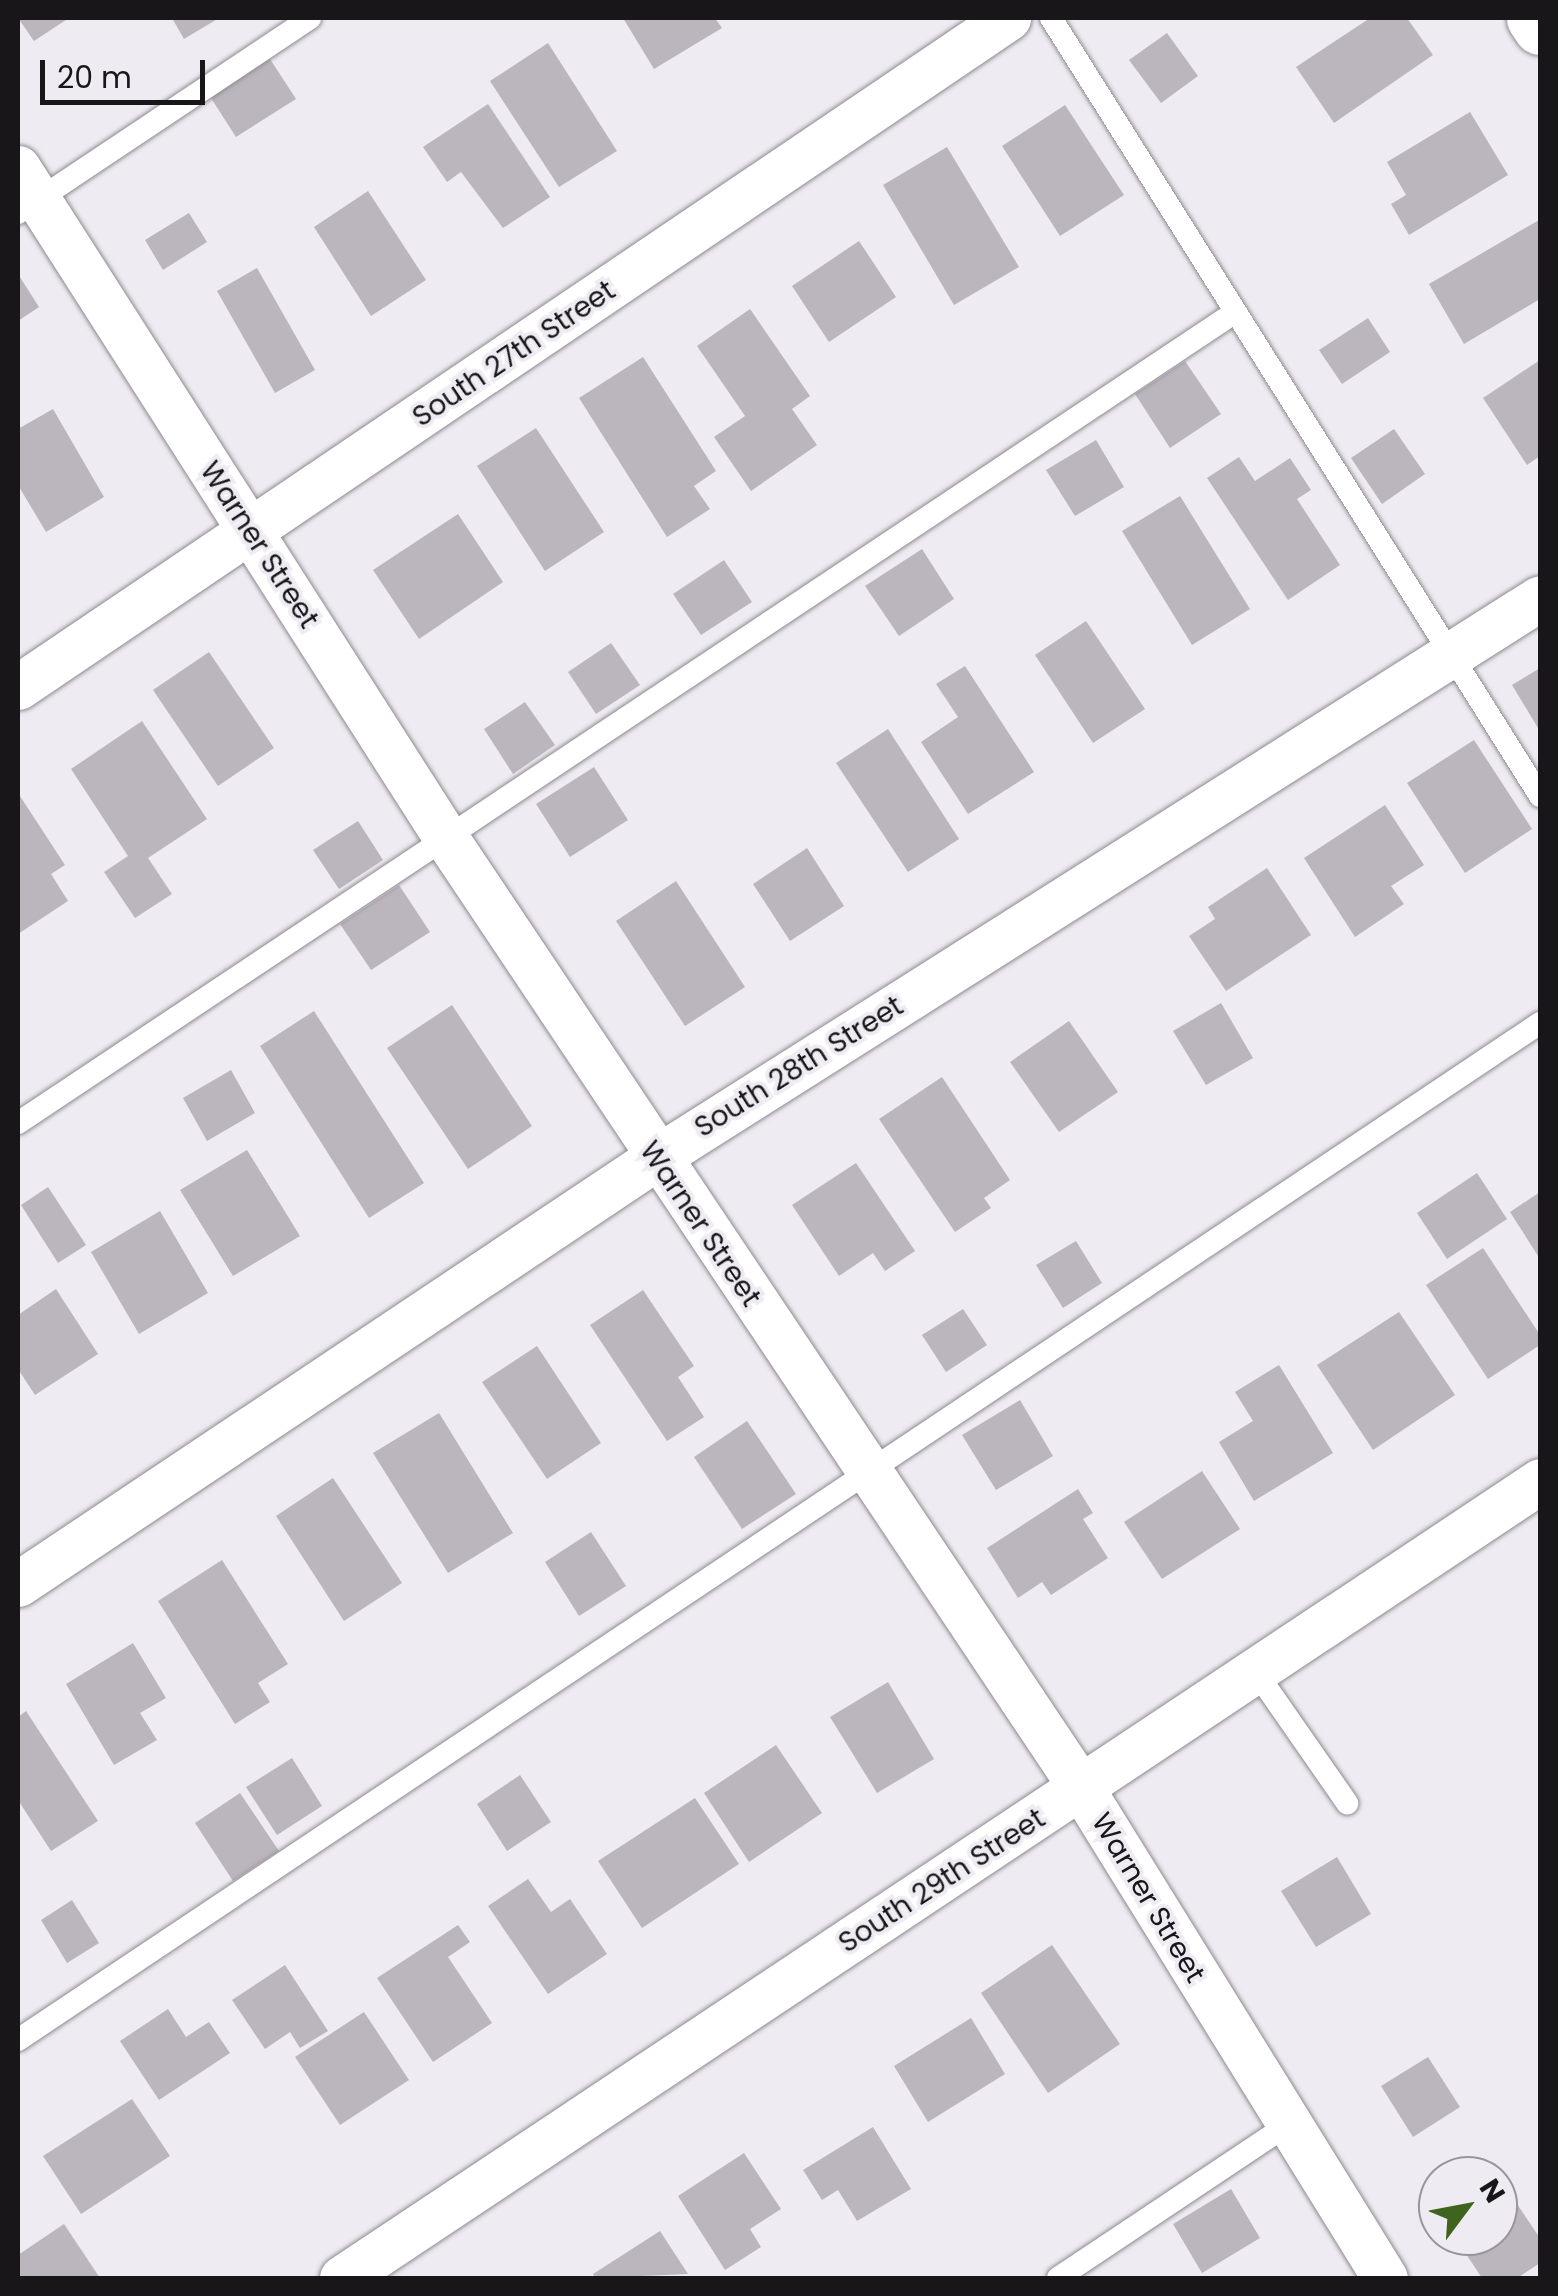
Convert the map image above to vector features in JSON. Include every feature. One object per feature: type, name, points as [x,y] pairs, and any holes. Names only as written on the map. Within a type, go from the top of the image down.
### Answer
[{"type":"street","name":"South 27th Street","points":[[18,687],[1008,18]]},
{"type":"street","points":[[1534,18],[1540,28]]},
{"type":"street","name":"Warner Street","points":[[24,193],[251,532],[656,1158],[1082,1789],[1384,2278]]},
{"type":"street","name":"South 28th Street","points":[[18,1584],[656,1158],[1540,598]]},
{"type":"street","name":"South 29th Street","points":[[342,2278],[1540,1481]]},
{"type":"lane","points":[[24,193],[310,18]]},
{"type":"lane","points":[[1051,18],[1540,796]]},
{"type":"lane","points":[[18,1123],[1234,313]]},
{"type":"lane","points":[[18,2040],[1540,1023]]},
{"type":"lane","points":[[1256,1672],[1347,1803]]},
{"type":"lane","points":[[1058,2278],[1287,2125]]},
{"type":"building","points":[[18,18],[69,18],[34,41]]},
{"type":"building","points":[[172,18],[219,18],[184,39]]},
{"type":"building","points":[[623,18],[715,18],[722,28],[654,69]]},
{"type":"building","points":[[1370,18],[1407,18],[1433,55],[1334,123],[1296,67]]},
{"type":"building","points":[[1167,33],[1198,76],[1161,103],[1129,60]]},
{"type":"building","points":[[548,43],[617,151],[559,187],[490,81]]},
{"type":"building","points":[[270,59],[296,99],[236,137],[211,98]]},
{"type":"building","points":[[488,104],[550,197],[503,228],[461,172],[447,182],[423,147]]},
{"type":"building","points":[[1065,105],[1124,195],[1060,236],[1002,146]]},
{"type":"building","points":[[1470,112],[1508,175],[1409,235],[1391,204],[1406,195],[1387,162]]},
{"type":"building","points":[[947,147],[1019,267],[954,305],[883,185]]},
{"type":"building","points":[[368,191],[426,280],[371,316],[314,227]]},
{"type":"building","points":[[189,213],[207,242],[163,270],[145,240]]},
{"type":"building","points":[[1539,220],[1540,299],[1464,344],[1429,284]]},
{"type":"building","points":[[859,241],[896,297],[829,342],[792,286]]},
{"type":"building","points":[[257,268],[315,370],[275,393],[217,291]]},
{"type":"building","points":[[18,274],[39,307],[18,321]]},
{"type":"building","points":[[750,309],[810,396],[792,409],[817,445],[751,491],[714,437],[745,416],[697,346]]},
{"type":"building","points":[[1368,318],[1390,352],[1342,384],[1319,350]]},
{"type":"building","points":[[643,357],[716,471],[694,486],[710,509],[667,537],[579,398]]},
{"type":"building","points":[[1540,360],[1540,456],[1527,465],[1483,398]]},
{"type":"building","points":[[1185,361],[1221,414],[1170,448],[1135,394]]},
{"type":"building","points":[[53,409],[104,497],[46,532],[18,485],[18,429]]},
{"type":"building","points":[[536,428],[604,532],[545,571],[477,466]]},
{"type":"building","points":[[1394,429],[1425,474],[1382,504],[1351,458]]},
{"type":"building","points":[[1096,440],[1124,487],[1075,516],[1046,470]]},
{"type":"building","points":[[1239,457],[1255,481],[1290,458],[1311,490],[1297,499],[1340,565],[1288,600],[1207,478]]},
{"type":"building","points":[[1180,496],[1250,609],[1192,645],[1122,531]]},
{"type":"building","points":[[458,514],[503,582],[419,639],[373,570]]},
{"type":"building","points":[[922,549],[954,599],[899,636],[865,586]]},
{"type":"building","points":[[724,560],[752,602],[701,635],[673,594]]},
{"type":"building","points":[[1086,621],[1145,709],[1093,743],[1035,655]]},
{"type":"building","points":[[611,643],[640,685],[596,714],[568,672]]},
{"type":"building","points":[[209,652],[274,748],[218,786],[153,690]]},
{"type":"building","points":[[965,666],[1034,772],[968,814],[921,742],[958,717],[936,684]]},
{"type":"building","points":[[1540,668],[1540,726],[1538,728],[1512,685]]},
{"type":"building","points":[[525,702],[555,745],[513,774],[484,729]]},
{"type":"building","points":[[142,721],[207,819],[148,858],[172,894],[135,918],[104,872],[128,856],[71,769]]},
{"type":"building","points":[[888,729],[959,839],[908,872],[836,763]]},
{"type":"building","points":[[1474,740],[1532,829],[1465,873],[1407,783]]},
{"type":"building","points":[[594,767],[628,820],[570,857],[536,804]]},
{"type":"building","points":[[18,793],[65,865],[51,874],[68,901],[18,934]]},
{"type":"building","points":[[1385,805],[1424,865],[1391,886],[1404,904],[1355,937],[1304,858]]},
{"type":"building","points":[[358,821],[383,860],[339,889],[313,850]]},
{"type":"building","points":[[807,848],[844,906],[790,941],[753,884]]},
{"type":"building","points":[[1267,868],[1311,935],[1226,991],[1189,936],[1215,919],[1208,907]]},
{"type":"building","points":[[676,881],[745,987],[685,1026],[616,921]]},
{"type":"building","points":[[399,885],[430,932],[371,970],[340,924]]},
{"type":"building","points":[[1221,1003],[1253,1058],[1206,1085],[1173,1031]]},
{"type":"building","points":[[452,1005],[532,1126],[468,1169],[387,1048]]},
{"type":"building","points":[[314,1011],[424,1183],[369,1218],[260,1046]]},
{"type":"building","points":[[1069,1021],[1118,1092],[1059,1132],[1010,1062]]},
{"type":"building","points":[[231,1070],[255,1113],[207,1141],[183,1098]]},
{"type":"building","points":[[942,1077],[1010,1180],[984,1198],[991,1208],[955,1232],[879,1119]]},
{"type":"building","points":[[247,1150],[300,1236],[233,1276],[180,1190]]},
{"type":"building","points":[[856,1163],[915,1251],[885,1271],[873,1253],[839,1276],[792,1205]]},
{"type":"building","points":[[1477,1173],[1507,1219],[1447,1259],[1417,1213]]},
{"type":"building","points":[[48,1187],[86,1245],[58,1263],[21,1205]]},
{"type":"building","points":[[1540,1192],[1540,1259],[1510,1212]]},
{"type":"building","points":[[160,1211],[208,1293],[139,1334],[91,1252]]},
{"type":"building","points":[[1076,1241],[1102,1283],[1063,1308],[1036,1265]]},
{"type":"building","points":[[1483,1248],[1540,1335],[1540,1345],[1488,1379],[1426,1285]]},
{"type":"building","points":[[56,1289],[98,1354],[35,1395],[18,1369],[18,1315]]},
{"type":"building","points":[[643,1290],[694,1366],[678,1377],[704,1417],[667,1441],[590,1325]]},
{"type":"building","points":[[963,1309],[987,1345],[946,1372],[922,1335]]},
{"type":"building","points":[[1399,1312],[1455,1395],[1373,1450],[1317,1365]]},
{"type":"building","points":[[537,1346],[601,1443],[547,1479],[482,1382]]},
{"type":"building","points":[[1279,1365],[1333,1453],[1254,1501],[1219,1442],[1253,1421],[1235,1392]]},
{"type":"building","points":[[1020,1400],[1053,1456],[996,1490],[962,1435]]},
{"type":"building","points":[[439,1413],[513,1533],[448,1573],[373,1453]]},
{"type":"building","points":[[747,1421],[796,1494],[742,1529],[694,1457]]},
{"type":"building","points":[[1202,1471],[1240,1529],[1162,1579],[1124,1522]]},
{"type":"building","points":[[333,1478],[402,1583],[344,1621],[276,1516]]},
{"type":"building","points":[[1078,1489],[1093,1513],[1083,1519],[1108,1558],[1051,1595],[1042,1582],[1018,1598],[987,1548]]},
{"type":"building","points":[[591,1532],[626,1586],[579,1616],[545,1562]]},
{"type":"building","points":[[222,1560],[288,1664],[258,1683],[270,1702],[235,1724],[158,1601]]},
{"type":"building","points":[[133,1643],[166,1698],[140,1713],[157,1740],[114,1765],[66,1684]]},
{"type":"building","points":[[888,1682],[934,1759],[877,1793],[830,1717]]},
{"type":"building","points":[[26,1711],[98,1821],[51,1851],[18,1800],[18,1717]]},
{"type":"building","points":[[776,1745],[822,1813],[749,1862],[704,1793]]},
{"type":"building","points":[[292,1758],[322,1806],[277,1835],[246,1787]]},
{"type":"building","points":[[520,1775],[551,1822],[507,1851],[477,1804]]},
{"type":"building","points":[[240,1793],[279,1851],[233,1881],[195,1823]]},
{"type":"building","points":[[695,1798],[739,1864],[642,1928],[598,1861]]},
{"type":"building","points":[[1337,1857],[1371,1914],[1316,1947],[1281,1891]]},
{"type":"building","points":[[528,1879],[551,1912],[570,1899],[607,1954],[548,1994],[488,1906]]},
{"type":"building","points":[[72,1900],[99,1943],[67,1963],[41,1920]]},
{"type":"building","points":[[458,1925],[470,1942],[448,1957],[492,2023],[433,2062],[377,1978]]},
{"type":"building","points":[[1052,1945],[1120,2044],[1048,2093],[981,1993]]},
{"type":"building","points":[[285,1965],[328,2031],[300,2048],[290,2032],[265,2049],[232,2000]]},
{"type":"building","points":[[168,2009],[186,2037],[209,2022],[230,2053],[159,2100],[120,2041]]},
{"type":"building","points":[[364,2012],[409,2080],[340,2125],[295,2057]]},
{"type":"building","points":[[971,2018],[1005,2074],[928,2122],[894,2066]]},
{"type":"building","points":[[1428,2057],[1460,2107],[1413,2137],[1381,2086]]},
{"type":"building","points":[[132,2099],[170,2156],[81,2214],[43,2156]]},
{"type":"building","points":[[873,2127],[911,2189],[857,2221],[838,2190],[822,2200],[803,2170]]},
{"type":"building","points":[[744,2153],[781,2209],[750,2229],[761,2247],[725,2270],[678,2196]]},
{"type":"building","points":[[1231,2189],[1260,2238],[1202,2273],[1173,2224]]},
{"type":"building","points":[[1518,2206],[1540,2238],[1540,2263],[1517,2278],[1482,2278],[1467,2256],[1518,2256]]},
{"type":"building","points":[[64,2224],[100,2278],[18,2278],[18,2255]]},
{"type":"building","points":[[660,2231],[688,2274],[595,2278],[593,2274]]}]
